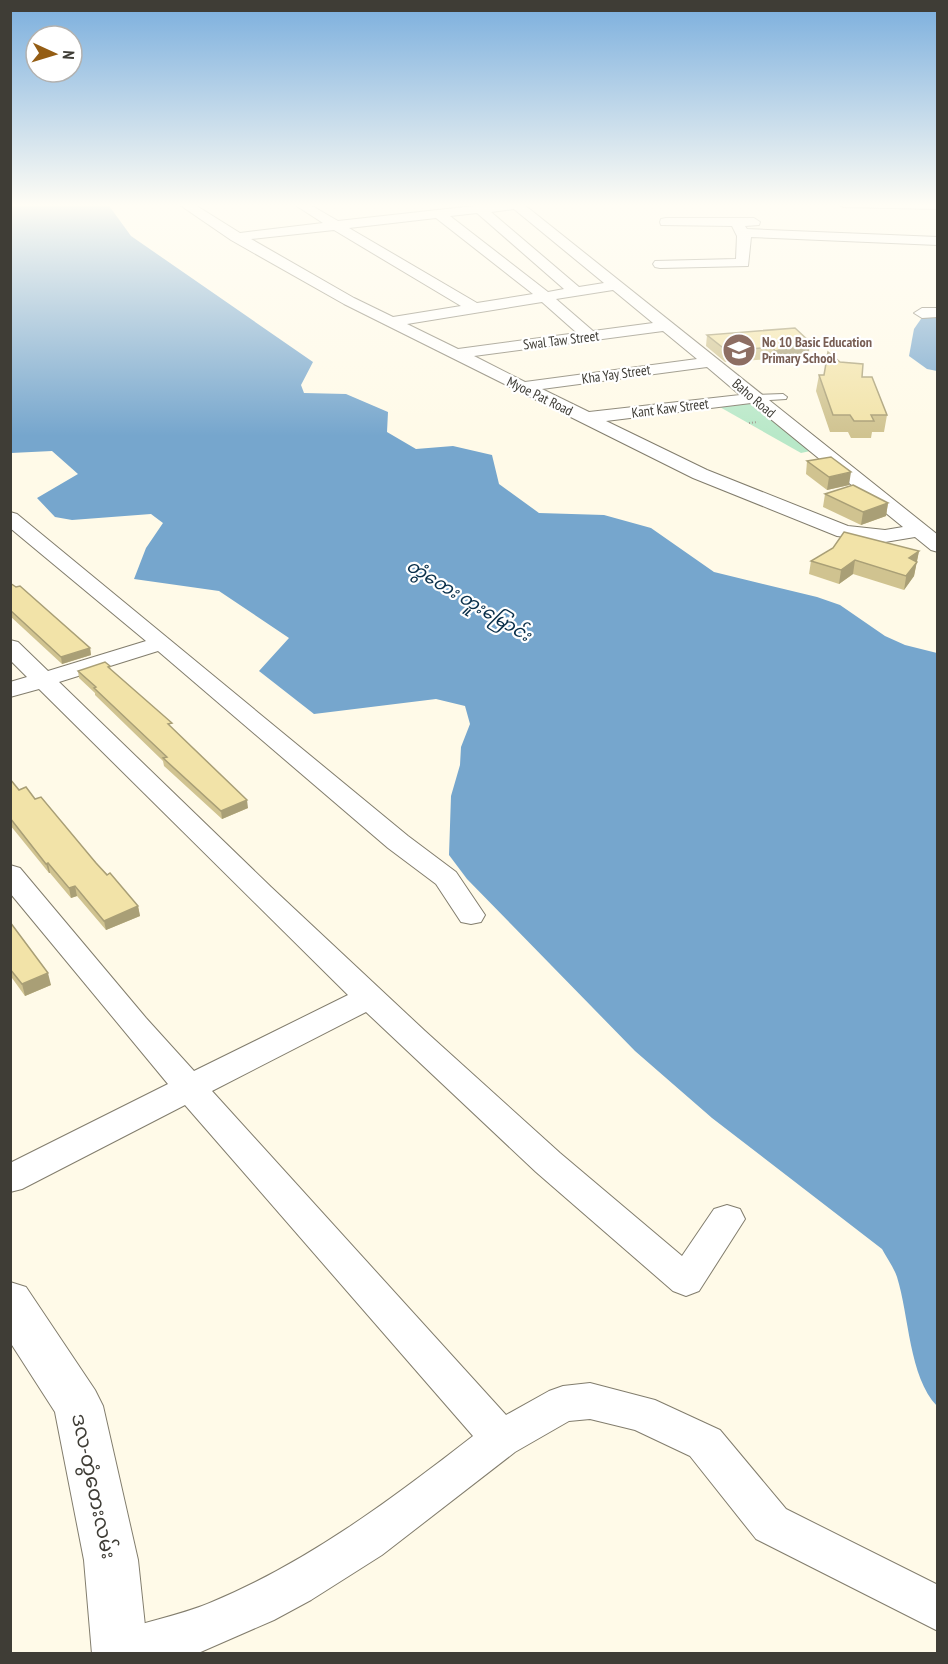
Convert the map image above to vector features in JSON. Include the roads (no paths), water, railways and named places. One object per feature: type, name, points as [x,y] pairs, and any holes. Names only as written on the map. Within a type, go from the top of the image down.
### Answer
[{"type":"main road","name":"ဒလ-တွံတေးလမ်း","points":[[10,1301],[78,1406],[111,1560],[120,1653]]},
{"type":"street","name":"Myoe Pat Road","points":[[315,281],[390,322],[700,474],[844,532],[885,536],[917,531]]},
{"type":"street","points":[[428,281],[473,307]]},
{"type":"street","points":[[524,281],[589,336]]},
{"type":"street","points":[[563,281],[575,291]]},
{"type":"street","name":"Baho Road","points":[[613,281],[938,546]]},
{"type":"street","points":[[390,322],[618,285]]},
{"type":"street","name":"Swal Taw Street","points":[[454,354],[669,326]]},
{"type":"street","name":"Kha Yay Street","points":[[522,387],[710,362]]},
{"type":"street","name":"Kant Kaw Street","points":[[585,418],[754,398]]},
{"type":"street","points":[[10,518],[398,842],[446,878],[471,915]]},
{"type":"street","points":[[10,690],[162,643]]},
{"type":"street","points":[[10,647],[161,797],[369,997],[617,1226],[686,1281],[728,1219]]},
{"type":"street","points":[[10,874],[135,1026],[501,1439]]},
{"type":"street","points":[[10,1179],[369,997]]},
{"type":"street","points":[[120,1653],[218,1622],[307,1579],[403,1516],[501,1439],[563,1404],[590,1401],[641,1413],[705,1443],[771,1524],[938,1609]]},
{"type":"lane","points":[[754,398],[783,397]]},
{"type":"water","name":"တွံတေး တူးမြောင်း","points":[[11,281],[195,281],[313,362],[301,385],[304,393],[346,394],[388,412],[387,432],[416,449],[453,446],[492,455],[499,484],[539,513],[604,515],[651,528],[714,572],[817,597],[840,605],[885,636],[905,645],[937,653],[937,1406],[928,1394],[915,1362],[897,1277],[882,1249],[712,1118],[635,1051],[467,879],[449,855],[451,796],[460,765],[461,747],[470,724],[465,706],[436,699],[314,714],[259,671],[289,638],[219,591],[134,579],[146,548],[163,523],[151,514],[72,520],[55,517],[37,498],[78,474],[52,451],[11,453]]},
{"type":"water","points":[[923,316],[937,316],[937,371],[927,369],[909,356],[914,329]]},
{"type":"place","name":"No 10 Basic Education Primary School","points":[[739,350]]}]
